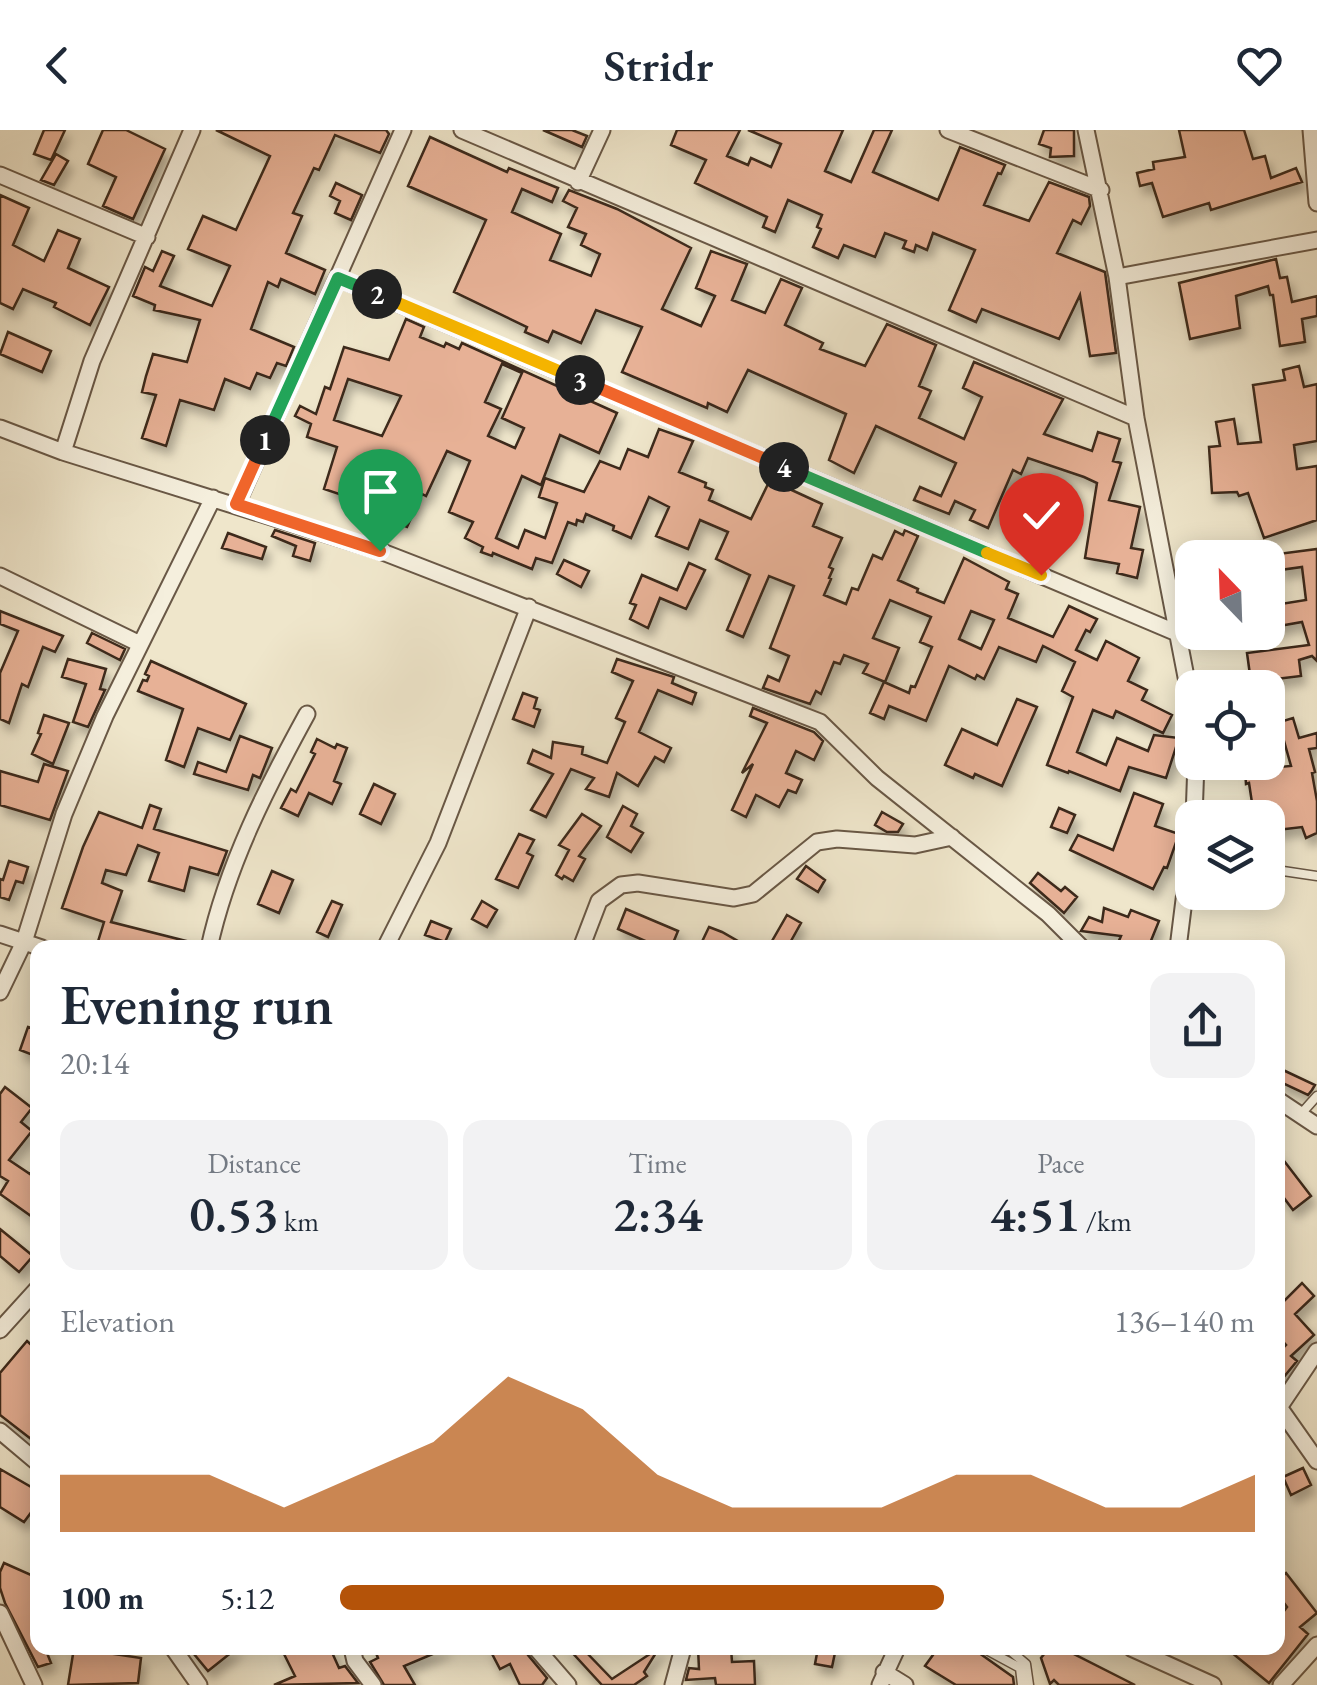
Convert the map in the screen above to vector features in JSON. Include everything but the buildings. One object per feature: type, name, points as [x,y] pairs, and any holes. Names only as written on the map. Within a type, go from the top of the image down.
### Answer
[{"type":"street","points":[[63,452],[92,361],[192,130]]},
{"type":"street","points":[[236,504],[403,130]]},
{"type":"street","points":[[462,130],[1136,418]]},
{"type":"street","points":[[578,182],[602,130]]},
{"type":"street","points":[[948,130],[1101,190]]},
{"type":"street","points":[[1086,130],[1117,277],[1136,418],[1175,628]]},
{"type":"street","points":[[1311,130],[1317,203]]},
{"type":"street","points":[[0,174],[147,237]]},
{"type":"street","points":[[1117,277],[1317,240]]},
{"type":"street","points":[[338,278],[1175,633]]},
{"type":"street","points":[[0,428],[63,452],[380,551],[820,722],[877,778],[1048,914],[1074,940]]},
{"type":"street","points":[[0,992],[24,942],[64,814],[140,644],[213,498]]},
{"type":"street","points":[[0,576],[140,644]]},
{"type":"street","points":[[389,940],[438,843],[530,607]]},
{"type":"street","points":[[211,940],[265,792],[306,714]]},
{"type":"street","points":[[584,940],[599,901],[621,885],[638,883],[734,898],[753,894],[817,842],[915,845],[952,836]]},
{"type":"street","points":[[1179,940],[1183,910]]},
{"type":"street","points":[[0,934],[30,944]]},
{"type":"street","points":[[1285,1105],[1317,1126]]},
{"type":"street","points":[[0,1330],[30,1297]]},
{"type":"street","points":[[1285,1398],[1317,1351]]},
{"type":"street","points":[[1285,1418],[1317,1461]]},
{"type":"street","points":[[0,1431],[30,1456]]},
{"type":"street","points":[[0,1613],[34,1685]]},
{"type":"street","points":[[1282,1685],[1317,1645]]},
{"type":"street","points":[[179,1655],[199,1685]]},
{"type":"street","points":[[354,1655],[373,1685]]},
{"type":"street","points":[[542,1655],[568,1685]]},
{"type":"street","points":[[673,1685],[682,1655]]},
{"type":"street","points":[[894,1655],[882,1678],[905,1685]]},
{"type":"street","points":[[1146,1655],[1212,1685]]},
{"type":"lane","points":[[1285,871],[1317,876]]},
{"type":"lane","points":[[1300,1115],[1317,1096]]},
{"type":"lane","points":[[997,1655],[1020,1668],[1026,1685]]},
{"type":"lane","points":[[1015,1655],[1026,1664],[1026,1685]]},
{"type":"route","points":[[380,551],[236,504],[338,278],[1041,575]]}]
